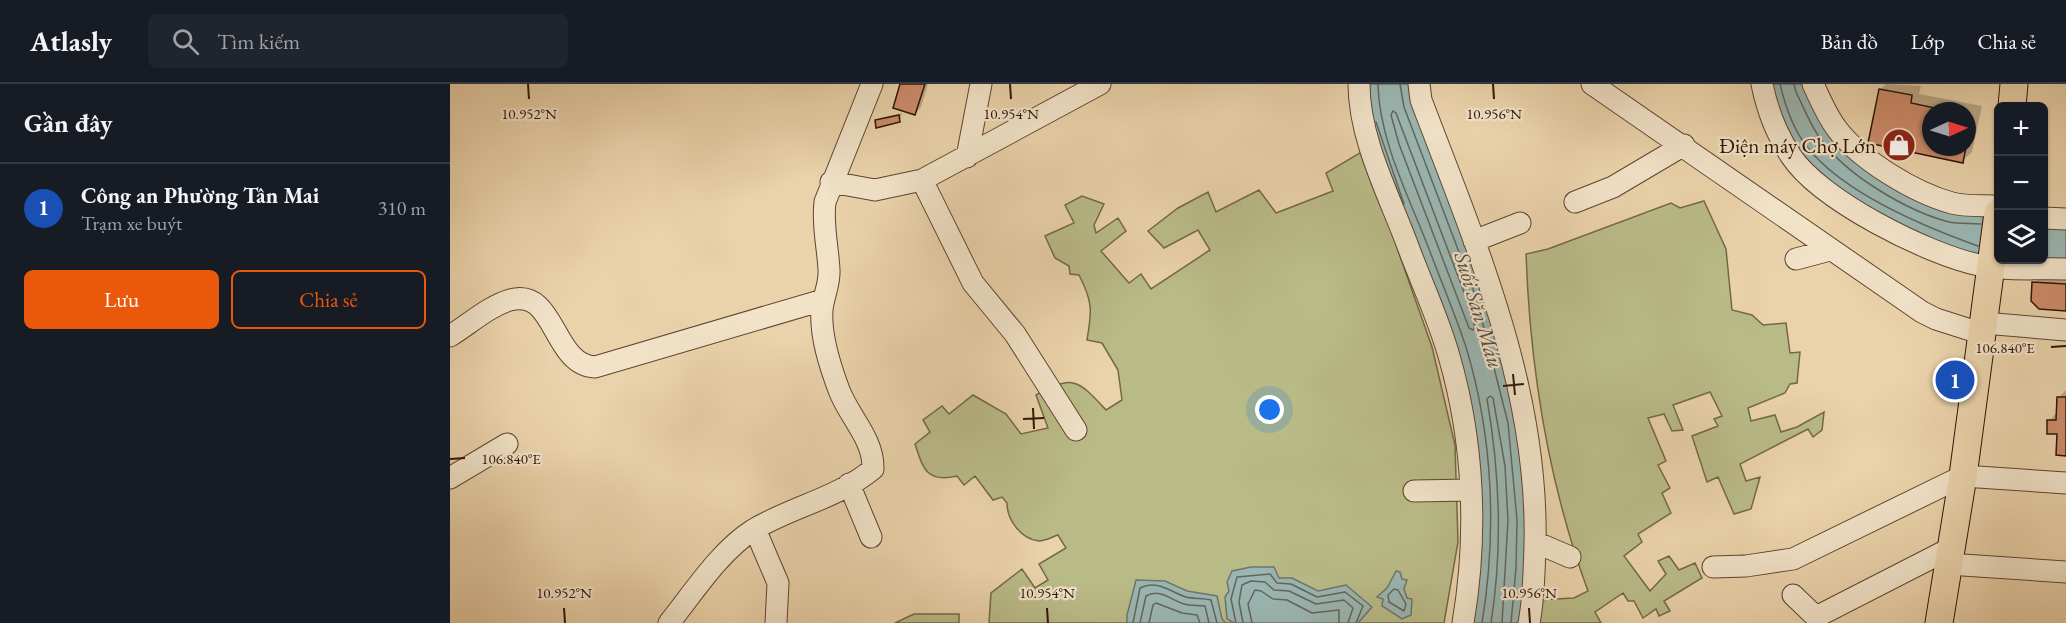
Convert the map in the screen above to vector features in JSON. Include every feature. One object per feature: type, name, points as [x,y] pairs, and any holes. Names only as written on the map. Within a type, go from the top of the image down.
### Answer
[{"type":"main road","points":[[2012,102],[2014,84]]},
{"type":"main road","points":[[1939,623],[1963,476],[1994,240]]},
{"type":"street","points":[[669,623],[713,568],[754,529],[849,484],[873,469],[873,458],[868,442],[840,393],[822,323],[823,300],[829,270],[824,212],[831,182],[872,84]]},
{"type":"street","points":[[967,157],[981,84]]},
{"type":"street","points":[[831,182],[875,190],[922,180],[1100,84]]},
{"type":"street","points":[[1359,84],[1359,105],[1373,152],[1449,355],[1460,402],[1472,490],[1472,548],[1463,623]]},
{"type":"street","points":[[1419,84],[1421,100],[1492,291],[1515,367],[1533,469],[1535,542],[1529,623]]},
{"type":"street","points":[[1592,84],[1684,145],[1830,250],[1929,315],[1983,328],[2066,330]]},
{"type":"street","points":[[1762,84],[1778,132],[1791,157],[1813,181],[1892,232],[1952,257],[1990,267],[2066,269]]},
{"type":"street","points":[[1813,84],[1836,129],[1856,150],[1929,195],[1954,204],[1994,206]]},
{"type":"street","points":[[1575,202],[1613,187],[1684,145]]},
{"type":"street","points":[[922,180],[974,283],[1015,334],[1076,430]]},
{"type":"street","points":[[2048,218],[2066,219]]},
{"type":"street","points":[[1474,241],[1520,223]]},
{"type":"street","points":[[1796,259],[1830,250]]},
{"type":"street","points":[[450,336],[502,303],[517,299],[531,300],[545,315],[570,357],[581,364],[595,366],[823,300]]},
{"type":"street","points":[[450,478],[507,444]]},
{"type":"street","points":[[1713,567],[1746,566],[1793,558],[1963,476],[2066,483]]},
{"type":"street","points":[[849,484],[871,537]]},
{"type":"street","points":[[1414,491],[1472,490]]},
{"type":"street","points":[[754,529],[778,583],[776,623]]},
{"type":"street","points":[[1535,542],[1570,557]]},
{"type":"street","points":[[1793,595],[1816,616],[1949,556],[2066,572]]},
{"type":"green space","points":[[1363,151],[1432,347],[1455,445],[1458,542],[1444,623],[989,623],[991,593],[1022,569],[1035,588],[1048,580],[1039,564],[1066,548],[1058,535],[1039,541],[1026,537],[1012,522],[1007,503],[1002,497],[993,500],[975,476],[964,485],[957,476],[947,478],[933,476],[924,467],[915,444],[930,432],[923,420],[942,406],[949,414],[973,395],[1006,414],[1021,434],[1048,428],[1036,395],[1059,384],[1075,383],[1089,392],[1106,410],[1122,400],[1118,370],[1102,343],[1087,340],[1090,307],[1084,284],[1079,275],[1070,274],[1069,266],[1055,258],[1045,236],[1074,223],[1065,205],[1082,196],[1104,204],[1094,225],[1096,233],[1118,218],[1126,231],[1101,251],[1129,283],[1141,274],[1151,289],[1210,250],[1198,230],[1164,248],[1148,231],[1178,208],[1208,192],[1216,212],[1259,190],[1276,213],[1333,191],[1326,173]]},
{"type":"green space","points":[[1704,201],[1726,249],[1732,310],[1752,315],[1763,325],[1786,323],[1790,353],[1800,352],[1797,383],[1790,384],[1785,393],[1748,408],[1751,421],[1775,415],[1781,432],[1797,427],[1824,412],[1822,430],[1813,437],[1808,429],[1740,464],[1746,481],[1760,477],[1751,509],[1734,514],[1718,477],[1707,482],[1692,436],[1718,426],[1714,419],[1722,416],[1710,392],[1673,405],[1683,430],[1672,431],[1664,414],[1648,418],[1666,461],[1658,465],[1670,488],[1662,493],[1671,513],[1638,534],[1642,542],[1624,556],[1650,591],[1666,574],[1658,561],[1669,556],[1679,570],[1695,563],[1702,578],[1664,601],[1670,611],[1659,616],[1656,609],[1643,618],[1634,601],[1628,601],[1623,593],[1595,612],[1601,623],[1534,623],[1537,600],[1574,598],[1588,591],[1562,510],[1544,425],[1532,339],[1526,254],[1548,249],[1671,203],[1680,208]]},
{"type":"green space","points":[[914,614],[959,614],[959,623],[895,623]]},
{"type":"water","name":"Suối Săn Máu","points":[[1364,84],[1414,84],[1489,293],[1527,464],[1524,623],[1468,623],[1472,442],[1378,151]]},
{"type":"water","points":[[1767,84],[1807,84],[1852,153],[1994,211],[1994,263],[1895,227],[1816,177],[1795,154]]},
{"type":"water","points":[[2048,223],[2066,224],[2066,267],[1997,264],[2048,264]]},
{"type":"water","points":[[1251,567],[1274,567],[1279,578],[1292,578],[1318,591],[1346,585],[1372,607],[1358,623],[1234,623],[1227,619],[1225,597],[1229,591],[1227,582],[1232,571]]},
{"type":"water","points":[[1396,571],[1400,572],[1402,579],[1407,580],[1404,589],[1407,598],[1412,599],[1411,615],[1402,619],[1382,606],[1383,599],[1377,597],[1387,588]]},
{"type":"water","points":[[1136,580],[1165,581],[1187,591],[1217,596],[1222,619],[1226,623],[1127,623]]},
{"type":"building","points":[[900,84],[925,84],[915,115],[893,108]]},
{"type":"building","points":[[1879,89],[1912,95],[1911,103],[1922,105],[1922,154],[1868,143]]},
{"type":"building","points":[[899,115],[900,122],[876,128],[875,120]]},
{"type":"building","points":[[1930,156],[1964,156],[1963,163]]},
{"type":"building","points":[[2032,282],[2066,284],[2066,311],[2039,309],[2031,301]]},
{"type":"building","points":[[2057,397],[2066,397],[2066,456],[2056,455],[2057,434],[2047,434],[2047,420],[2056,420]]},
{"type":"place","name":"Điện máy Chợ Lớn","points":[[1899,145]]},
{"type":"place","name":"Công an Phường Tân Mai","points":[[1955,380]]}]
